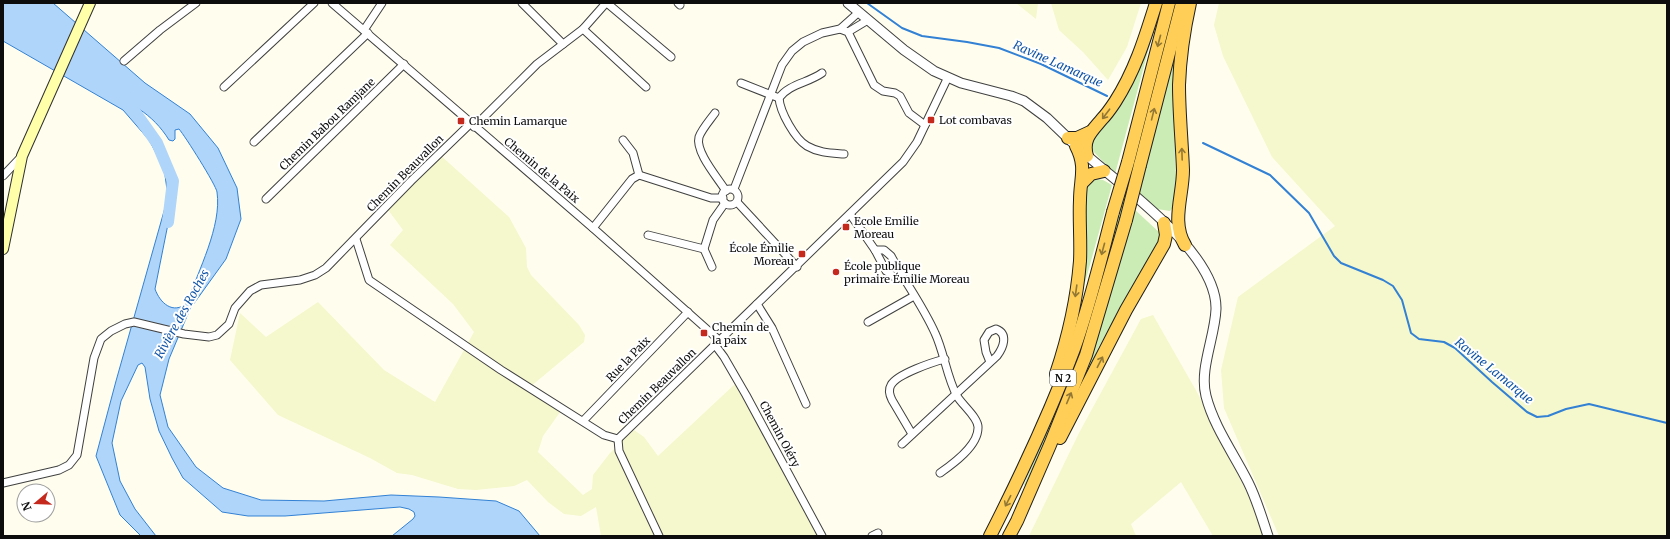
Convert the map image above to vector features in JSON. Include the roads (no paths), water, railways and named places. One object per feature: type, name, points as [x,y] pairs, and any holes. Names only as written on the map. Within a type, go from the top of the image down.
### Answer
[{"type":"highway","points":[[1068,138],[1077,138],[1090,132],[1104,118],[1128,80],[1137,60],[1156,3]]},
{"type":"highway","name":"N 2","points":[[990,536],[1020,478],[1074,348],[1085,315],[1128,162],[1169,3]]},
{"type":"highway","name":"N 2","points":[[1009,536],[1017,521],[1086,355],[1126,220],[1182,3]]},
{"type":"highway","points":[[1159,251],[1171,243],[1185,245],[1177,220],[1183,172],[1179,86],[1185,24],[1190,3]]},
{"type":"highway","points":[[1087,156],[1085,146],[1090,132]]},
{"type":"highway","points":[[1020,478],[1061,360],[1070,326],[1080,262],[1080,198],[1083,175],[1082,160],[1076,146]]},
{"type":"highway","points":[[1082,183],[1091,174],[1104,171]]},
{"type":"highway","points":[[1017,521],[1126,310],[1164,244],[1166,235],[1161,219],[1174,211],[1181,193]]},
{"type":"main road","points":[[3,249],[22,156],[90,3]]},
{"type":"street","points":[[124,61],[160,30],[196,3]]},
{"type":"street","points":[[224,87],[314,3]]},
{"type":"street","name":"Chemin de la Paix","points":[[332,3],[593,228],[688,312],[717,342]]},
{"type":"street","points":[[254,142],[366,31],[382,3]]},
{"type":"street","points":[[522,3],[563,44]]},
{"type":"street","points":[[472,125],[537,64],[583,30],[606,3],[672,57]]},
{"type":"street","points":[[848,3],[927,67],[961,83],[1011,96],[1024,101],[1040,112],[1087,156],[1161,219],[1206,271],[1214,295],[1216,310],[1204,379],[1208,403],[1218,428],[1253,493],[1268,536]]},
{"type":"street","points":[[734,190],[782,65],[792,51],[803,42],[812,37],[840,29],[859,12]]},
{"type":"street","points":[[848,32],[868,20]]},
{"type":"street","points":[[840,29],[848,32],[874,85],[882,91],[894,93],[900,96],[909,113],[926,125]]},
{"type":"street","points":[[583,30],[646,87]]},
{"type":"street","name":"Chemin Babou Ramjane","points":[[266,199],[404,64]]},
{"type":"street","points":[[822,73],[784,91],[779,98],[780,107],[789,126],[806,146],[824,153],[844,154]]},
{"type":"street","name":"Chemin Beauvallon","points":[[356,239],[369,280],[501,370],[604,435],[618,439],[904,162],[926,125],[948,77]]},
{"type":"street","points":[[741,83],[779,98]]},
{"type":"street","points":[[712,267],[704,250],[713,220],[724,200],[726,190],[701,153],[699,136],[715,113]]},
{"type":"street","name":"Chemin Beauvallon","points":[[3,483],[59,470],[69,465],[78,450],[94,358],[102,339],[111,331],[125,324],[134,322],[184,334],[209,337],[217,335],[229,324],[234,308],[250,290],[261,285],[300,280],[315,275],[326,268],[411,181],[472,125]]},
{"type":"street","points":[[623,140],[633,153],[639,175]]},
{"type":"street","points":[[3,176],[22,156]]},
{"type":"street","points":[[593,228],[632,179],[639,175],[711,198],[724,200],[729,205],[737,202]]},
{"type":"street","points":[[726,190],[734,190],[737,193],[739,198],[737,202]]},
{"type":"street","points":[[737,202],[797,267]]},
{"type":"street","points":[[850,214],[875,250],[886,271],[896,278],[904,279]]},
{"type":"street","points":[[648,235],[704,250]]},
{"type":"street","points":[[875,250],[888,253],[914,296],[935,333],[956,394],[962,405],[975,419],[979,430],[965,454],[940,473]]},
{"type":"street","points":[[868,322],[914,296]]},
{"type":"street","points":[[757,304],[772,328],[806,404]]},
{"type":"street","name":"Rue la Paix","points":[[583,421],[688,312]]},
{"type":"street","name":"Chemin Oléry","points":[[717,342],[822,536]]},
{"type":"street","points":[[912,434],[892,400],[890,395],[890,386],[894,381],[918,368],[945,359]]},
{"type":"street","points":[[902,444],[990,362]]},
{"type":"street","points":[[618,439],[619,451],[659,536]]},
{"type":"water","name":"Rivière des Roches","points":[[3,3],[53,3],[145,83],[190,114],[218,148],[237,188],[241,219],[226,259],[190,309],[169,359],[160,395],[168,427],[196,467],[223,488],[261,500],[324,501],[391,495],[496,501],[519,511],[540,536],[392,536],[415,516],[414,512],[409,509],[400,507],[285,516],[248,516],[222,512],[183,478],[172,458],[159,431],[150,399],[145,367],[142,363],[138,365],[121,401],[112,443],[120,481],[135,509],[156,536],[141,536],[120,515],[96,456],[168,197],[164,168],[149,140],[123,110],[3,41]],"holes":[[[139,109],[152,119],[169,140],[173,141],[175,139],[175,130],[179,129],[206,171],[217,192],[218,205],[213,234],[187,303],[177,308],[172,308],[164,303],[160,299],[155,289],[169,219],[173,181],[166,157],[135,114],[136,110]]]},
{"type":"waterway","name":"Ravine Lamarque","points":[[867,3],[902,28],[922,36],[999,48],[1041,64],[1107,96]]},
{"type":"waterway","points":[[127,97],[135,112],[157,143],[173,181],[168,222]]},
{"type":"waterway","name":"Ravine Lamarque","points":[[1203,143],[1270,175],[1309,213],[1334,256],[1341,263],[1383,280],[1393,286],[1402,300],[1411,333],[1419,339],[1444,342],[1455,348],[1527,412],[1537,417],[1548,416],[1566,409],[1589,404],[1667,423]]},
{"type":"place","name":"Lot combavas","points":[[931,120]]},
{"type":"place","name":"Chemin Lamarque","points":[[461,121]]},
{"type":"place","name":"Ecole Emilie Moreau","points":[[846,227]]},
{"type":"place","name":"École Émilie Moreau","points":[[802,254]]},
{"type":"place","name":"École publique primaire Émilie Moreau","points":[[836,272]]},
{"type":"place","name":"Chemin de la paix","points":[[704,333]]}]
